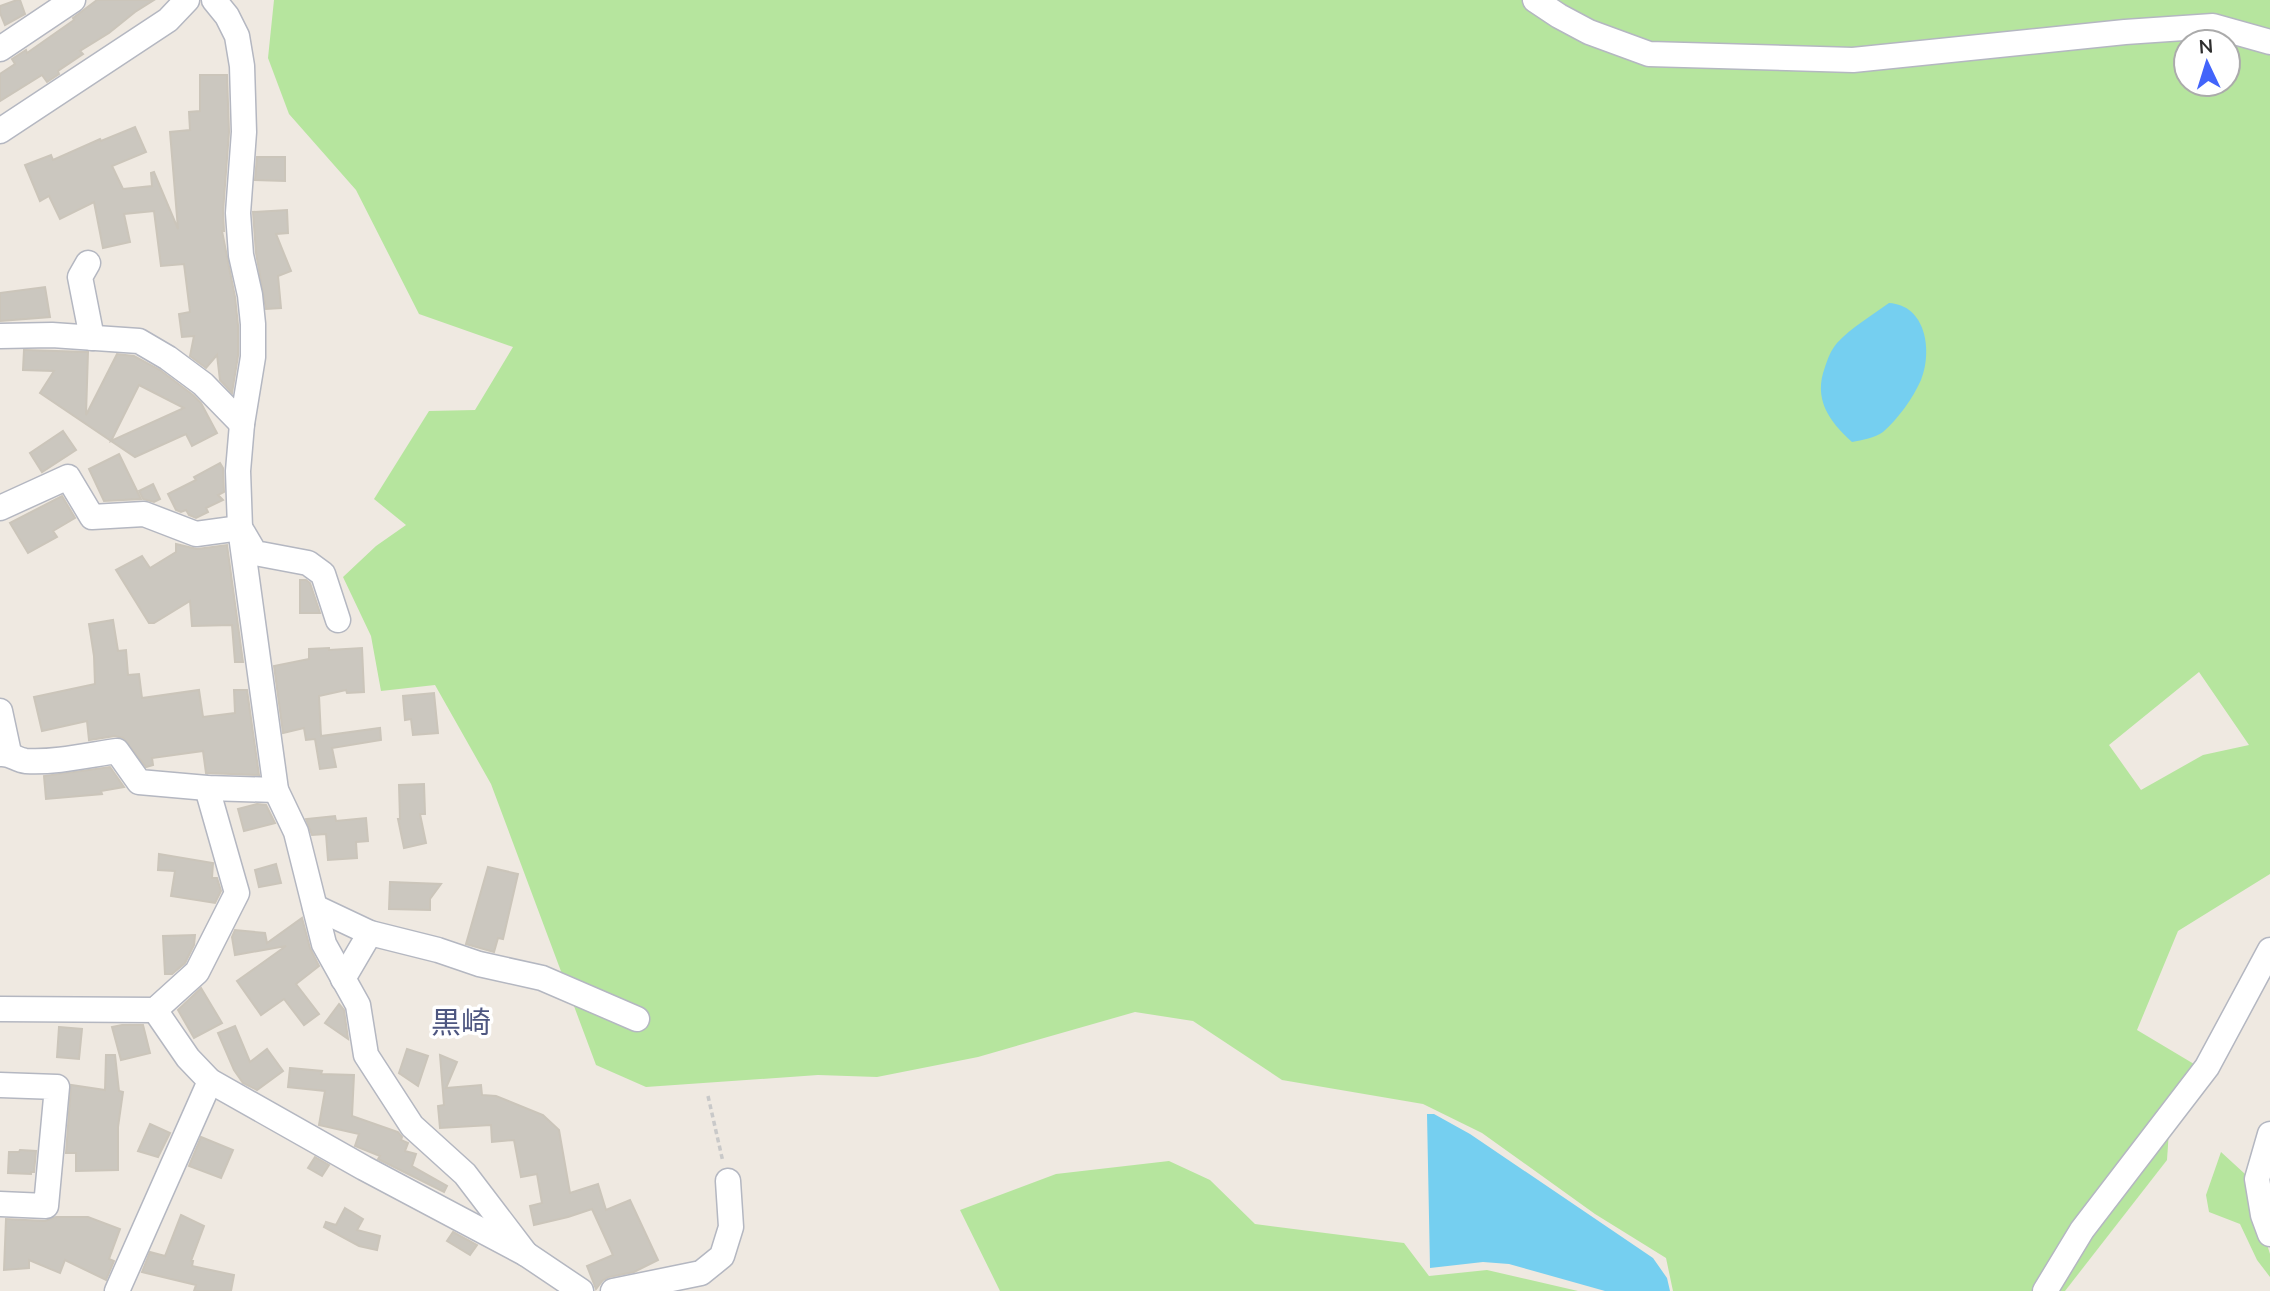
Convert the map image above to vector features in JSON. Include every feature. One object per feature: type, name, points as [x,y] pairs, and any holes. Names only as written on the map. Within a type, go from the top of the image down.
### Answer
[{"type":"street","points":[[0,49],[36,10],[73,0]]},
{"type":"street","points":[[0,131],[168,20],[187,0]]},
{"type":"street","points":[[214,0],[227,16],[237,36],[242,66],[244,132],[239,213],[241,255],[250,295],[253,346],[238,471],[240,528],[276,790],[296,832],[324,944],[358,1005],[366,1055],[412,1126],[465,1174],[526,1254]]},
{"type":"street","points":[[1535,0],[1589,32],[1649,54],[1853,60],[2125,32],[2213,26],[2270,42]]},
{"type":"street","points":[[88,263],[80,278],[92,338]]},
{"type":"street","points":[[0,336],[52,335],[139,341],[203,384],[242,424]]},
{"type":"street","points":[[0,508],[68,477],[92,517],[144,514],[196,534],[240,528]]},
{"type":"street","points":[[240,528],[255,553],[309,563],[323,574],[338,620]]},
{"type":"street","points":[[0,711],[4,754],[24,761],[81,757],[117,751],[139,782],[276,790]]},
{"type":"street","points":[[0,1009],[155,1010],[197,972],[237,894],[207,788]]},
{"type":"street","points":[[315,907],[370,933],[439,950],[479,964],[542,978],[637,1019]]},
{"type":"street","points":[[344,979],[370,933]]},
{"type":"street","points":[[2045,1291],[2082,1230],[2207,1067],[2270,950]]},
{"type":"street","points":[[155,1010],[188,1058],[210,1081],[364,1168],[526,1254],[582,1291]]},
{"type":"street","points":[[117,1291],[210,1081]]},
{"type":"street","points":[[0,1084],[57,1087],[46,1206],[0,1204]]},
{"type":"street","points":[[2270,1134],[2257,1179],[2263,1215],[2270,1234]]},
{"type":"street","points":[[613,1291],[701,1273],[722,1256],[731,1227],[728,1181]]},
{"type":"path","points":[[708,1096],[728,1181]]},
{"type":"green space","points":[[274,0],[2270,0],[2270,874],[2178,931],[2137,1030],[2199,1067],[2037,1291],[1673,1291],[1666,1258],[1595,1214],[1482,1133],[1423,1104],[1282,1080],[1193,1021],[1135,1012],[978,1057],[877,1077],[818,1075],[646,1087],[596,1065],[491,784],[435,685],[381,691],[371,636],[343,577],[376,546],[406,525],[374,499],[429,411],[475,410],[513,347],[419,314],[356,190],[289,114],[268,58]],"holes":[[[2199,672],[2249,745],[2203,755],[2141,790],[2109,745]]]},
{"type":"green space","points":[[2169,1130],[2167,1160],[2065,1291],[2054,1291],[2086,1236]]},
{"type":"green space","points":[[2221,1152],[2245,1174],[2270,1254],[2270,1277],[2257,1260],[2240,1224],[2209,1212],[2206,1195]]},
{"type":"green space","points":[[1169,1161],[1210,1180],[1255,1224],[1404,1243],[1429,1276],[1487,1270],[1578,1291],[1000,1291],[960,1210],[1056,1174]]},
{"type":"water","points":[[1889,303],[1911,312],[1919,321],[1926,343],[1925,368],[1914,394],[1889,427],[1876,436],[1852,442],[1836,426],[1825,409],[1822,379],[1837,343]]},
{"type":"water","points":[[1427,1114],[1434,1114],[1470,1134],[1653,1258],[1667,1278],[1670,1291],[1605,1291],[1509,1264],[1483,1262],[1430,1268]]},
{"type":"building","points":[[20,0],[25,14],[5,25],[0,6]]},
{"type":"building","points":[[97,0],[154,0],[80,51],[83,54],[47,82],[42,75],[0,101],[0,74],[15,64],[12,59],[26,50],[27,53]]},
{"type":"building","points":[[200,75],[227,75],[229,132],[222,231],[238,325],[238,356],[232,393],[220,380],[217,355],[206,368],[190,356],[194,336],[182,337],[179,314],[190,312],[184,264],[161,266],[154,211],[124,214],[130,242],[103,248],[94,202],[60,219],[49,196],[40,201],[25,165],[51,155],[53,160],[135,127],[146,152],[112,166],[123,189],[152,186],[151,173],[154,172],[178,229],[170,132],[190,130],[189,112],[200,111]]},
{"type":"building","points":[[257,157],[285,157],[285,181],[255,180]]},
{"type":"building","points":[[287,210],[288,233],[276,234],[291,271],[278,276],[281,308],[266,309],[256,253],[253,212]]},
{"type":"building","points":[[45,287],[50,317],[0,321],[0,293]]},
{"type":"building","points":[[24,350],[88,352],[86,415],[117,354],[134,356],[160,370],[193,395],[201,403],[217,433],[192,446],[186,434],[135,457],[111,441],[40,393],[54,371],[23,370]],"holes":[[[139,385],[184,408],[111,441]]]},
{"type":"building","points":[[63,431],[76,450],[42,472],[30,453]]},
{"type":"building","points":[[119,454],[141,499],[104,501],[89,469]]},
{"type":"building","points":[[220,463],[223,468],[224,492],[218,495],[223,500],[206,508],[208,512],[196,518],[186,510],[176,510],[168,494],[196,480],[194,477]]},
{"type":"building","points":[[153,484],[160,499],[154,502],[143,499],[139,491]]},
{"type":"building","points":[[62,496],[75,518],[53,531],[57,537],[28,553],[10,523]]},
{"type":"building","points":[[176,544],[197,549],[227,545],[243,662],[235,662],[232,625],[192,626],[190,601],[154,623],[149,623],[116,570],[142,556],[150,568],[176,552]]},
{"type":"building","points":[[300,580],[310,583],[320,613],[300,613]]},
{"type":"building","points":[[113,620],[118,651],[126,650],[128,675],[139,674],[142,698],[199,690],[203,717],[235,713],[234,690],[247,690],[259,775],[206,773],[203,751],[152,758],[153,765],[146,767],[123,738],[115,736],[89,740],[87,721],[42,731],[34,697],[95,684],[89,624]]},
{"type":"building","points":[[362,648],[364,692],[347,693],[346,690],[319,696],[321,736],[380,728],[381,740],[332,748],[336,767],[320,769],[315,739],[306,740],[304,728],[283,733],[274,666],[309,659],[309,649]]},
{"type":"building","points":[[434,693],[438,733],[413,735],[411,719],[405,720],[403,696]]},
{"type":"building","points":[[110,767],[124,787],[101,791],[102,794],[46,799],[44,776]]},
{"type":"building","points":[[424,784],[425,814],[420,814],[426,843],[404,848],[398,819],[399,785]]},
{"type":"building","points":[[257,804],[266,805],[275,823],[244,831],[238,809]]},
{"type":"building","points":[[335,816],[336,821],[366,818],[368,841],[356,842],[357,858],[328,860],[326,834],[312,835],[306,819]]},
{"type":"building","points":[[159,854],[213,863],[212,878],[217,878],[221,891],[215,903],[171,896],[175,871],[158,870]]},
{"type":"building","points":[[276,864],[281,883],[259,887],[255,870]]},
{"type":"building","points":[[488,867],[518,874],[503,939],[498,938],[494,952],[466,944]]},
{"type":"building","points":[[390,882],[441,884],[430,899],[430,910],[389,909]]},
{"type":"building","points":[[302,918],[310,948],[319,966],[296,984],[319,1014],[304,1025],[284,999],[261,1015],[237,981],[286,946],[235,955],[232,937],[235,930],[265,933],[267,943]]},
{"type":"building","points":[[195,935],[194,945],[185,963],[172,974],[165,974],[163,936]]},
{"type":"building","points":[[201,988],[222,1023],[194,1038],[178,1010]]},
{"type":"building","points":[[339,1004],[344,1010],[348,1039],[325,1023]]},
{"type":"building","points":[[143,1025],[150,1053],[121,1060],[112,1027]]},
{"type":"building","points":[[235,1026],[250,1062],[267,1049],[283,1071],[257,1090],[243,1083],[234,1070],[218,1033]]},
{"type":"building","points":[[59,1027],[82,1029],[79,1059],[57,1057]]},
{"type":"building","points":[[407,1049],[428,1056],[418,1086],[399,1073]]},
{"type":"building","points":[[106,1055],[115,1055],[119,1091],[123,1092],[118,1127],[118,1170],[76,1171],[76,1153],[66,1153],[71,1085],[105,1090]]},
{"type":"building","points":[[440,1055],[457,1062],[446,1088],[481,1085],[482,1095],[496,1096],[543,1115],[559,1130],[570,1193],[598,1184],[606,1210],[630,1200],[658,1260],[634,1272],[609,1277],[596,1289],[587,1266],[613,1255],[592,1209],[534,1225],[530,1206],[542,1203],[537,1174],[521,1177],[514,1140],[492,1142],[491,1125],[440,1128],[438,1106],[444,1105]]},
{"type":"building","points":[[290,1068],[322,1071],[321,1074],[354,1075],[352,1116],[398,1132],[401,1140],[408,1143],[405,1151],[416,1154],[412,1166],[447,1186],[444,1192],[378,1159],[380,1156],[355,1146],[359,1134],[319,1125],[325,1091],[288,1087]]},
{"type":"building","points":[[150,1124],[170,1133],[158,1157],[138,1151]]},
{"type":"building","points":[[201,1137],[233,1150],[221,1178],[189,1166]]},
{"type":"building","points":[[36,1151],[34,1172],[31,1174],[8,1173],[9,1152]]},
{"type":"building","points":[[315,1157],[329,1165],[322,1176],[308,1168]]},
{"type":"building","points":[[345,1208],[363,1219],[357,1230],[380,1236],[377,1250],[359,1246],[324,1227],[326,1222],[336,1225]]},
{"type":"building","points":[[181,1215],[204,1226],[191,1261],[192,1266],[234,1275],[231,1291],[194,1291],[196,1285],[142,1272],[150,1252],[165,1256]]},
{"type":"building","points":[[56,1217],[88,1217],[120,1229],[109,1259],[114,1261],[106,1280],[65,1260],[60,1273],[29,1260],[29,1268],[4,1270],[6,1219],[45,1221]]},
{"type":"building","points":[[453,1232],[477,1245],[470,1255],[447,1241]]},
{"type":"district","name":"黒崎","points":[[461,1022]]}]
